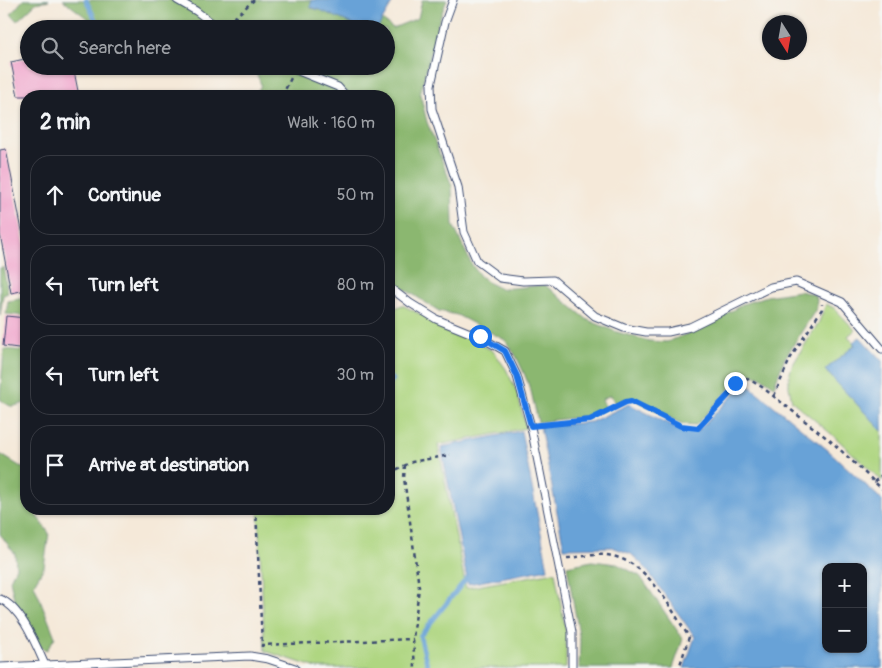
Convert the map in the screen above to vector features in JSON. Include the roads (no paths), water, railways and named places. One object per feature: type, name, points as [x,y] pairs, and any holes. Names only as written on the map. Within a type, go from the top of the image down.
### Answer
[{"type":"lane","points":[[177,0],[208,20]]},
{"type":"lane","points":[[453,0],[443,31],[430,85],[432,109],[458,187],[464,232],[477,261],[500,278],[523,281],[553,280],[595,316],[624,328],[646,332],[668,332],[690,327],[771,287],[796,282],[842,302],[882,349]]},
{"type":"lane","points":[[307,75],[338,87],[341,90]]},
{"type":"lane","points":[[395,292],[436,319],[480,336],[505,351],[517,376],[531,426],[572,632],[572,668]]},
{"type":"lane","points":[[0,599],[14,608],[45,665]]},
{"type":"lane","points":[[0,667],[250,656],[295,668]]},
{"type":"water","points":[[312,0],[394,0],[382,20],[343,20],[310,7]]},
{"type":"water","points":[[860,337],[882,361],[882,431],[825,370],[855,345],[853,342]]},
{"type":"water","points":[[738,384],[747,384],[829,451],[882,500],[882,668],[684,668],[695,637],[644,566],[631,554],[612,547],[564,548],[540,426],[591,422],[629,404],[681,430],[698,431],[738,390]]},
{"type":"water","points":[[521,431],[548,569],[468,584],[441,447]]},
{"type":"waterway","points":[[86,0],[96,20]]},
{"type":"waterway","points":[[428,668],[420,636],[467,578]]}]
